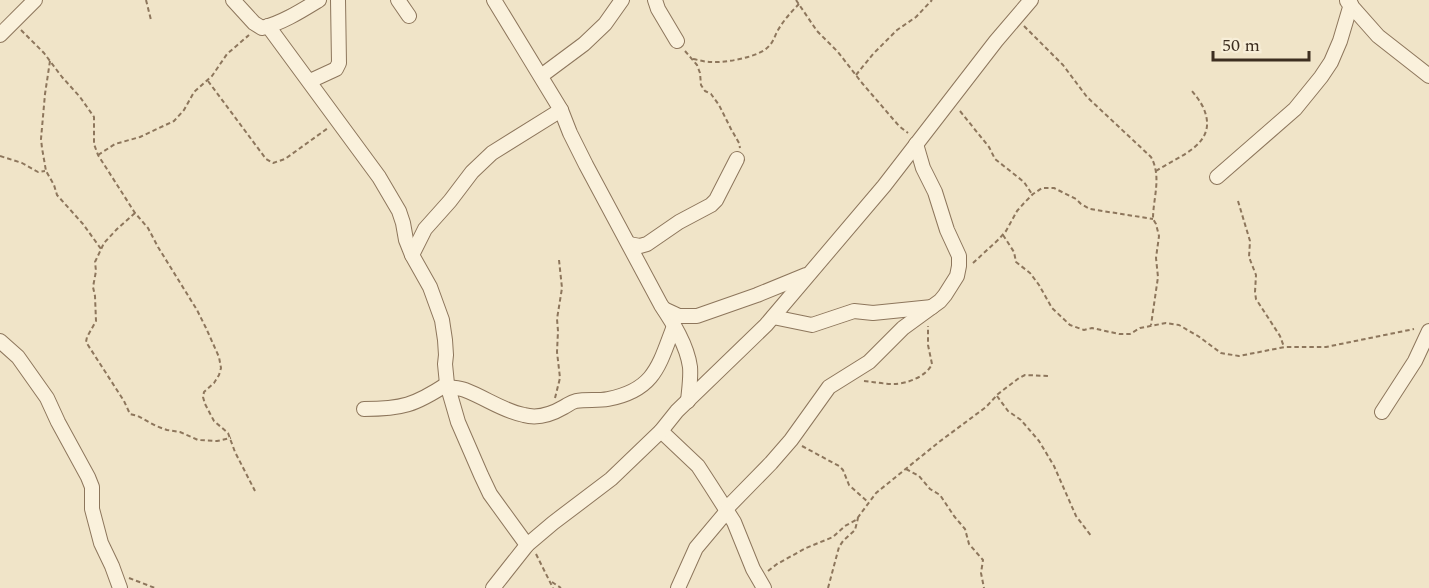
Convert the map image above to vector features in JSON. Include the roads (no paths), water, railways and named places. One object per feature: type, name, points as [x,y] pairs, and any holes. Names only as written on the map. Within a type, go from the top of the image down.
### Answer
[{"type":"street","points":[[0,35],[35,0]]},
{"type":"street","points":[[233,0],[254,23],[265,27],[310,81],[391,196],[403,223],[412,255],[430,287],[442,320],[447,386],[458,422],[490,494],[528,544]]},
{"type":"street","points":[[265,27],[291,17],[319,0]]},
{"type":"street","points":[[310,81],[336,69],[339,63],[338,0]]},
{"type":"street","points":[[398,0],[409,16]]},
{"type":"street","points":[[494,0],[561,110],[586,165],[674,326],[690,366],[688,401]]},
{"type":"street","points":[[541,76],[584,44],[605,24],[622,0]]},
{"type":"street","points":[[655,0],[677,41]]},
{"type":"street","points":[[493,588],[528,544],[612,479],[773,316],[884,186],[996,41],[1031,0]]},
{"type":"street","points":[[1348,2],[1378,36],[1429,76]]},
{"type":"street","points":[[1216,177],[1295,109],[1321,77],[1331,62],[1340,41],[1348,2]]},
{"type":"street","points":[[412,255],[425,229],[472,172],[492,153],[561,110]]},
{"type":"street","points":[[678,588],[696,548],[727,510],[791,440],[829,387],[869,362],[903,328],[929,310],[945,295],[957,276],[959,256],[947,230],[935,192],[922,168],[920,140]]},
{"type":"street","points":[[629,244],[639,246],[647,244],[679,222],[711,205],[717,200],[737,159]]},
{"type":"street","points":[[664,309],[679,316],[698,316],[808,274]]},
{"type":"street","points":[[773,316],[812,325],[854,311],[929,310]]},
{"type":"street","points":[[364,409],[391,408],[412,404],[447,386],[463,389],[526,416],[539,416],[553,412],[578,401],[605,400],[644,385],[652,377],[674,326]]},
{"type":"street","points":[[1382,412],[1415,361],[1424,330]]},
{"type":"street","points":[[0,340],[18,357],[47,398],[88,477],[92,487],[92,509],[101,543],[120,588]]},
{"type":"street","points":[[661,431],[698,466],[727,510],[761,584]]}]
